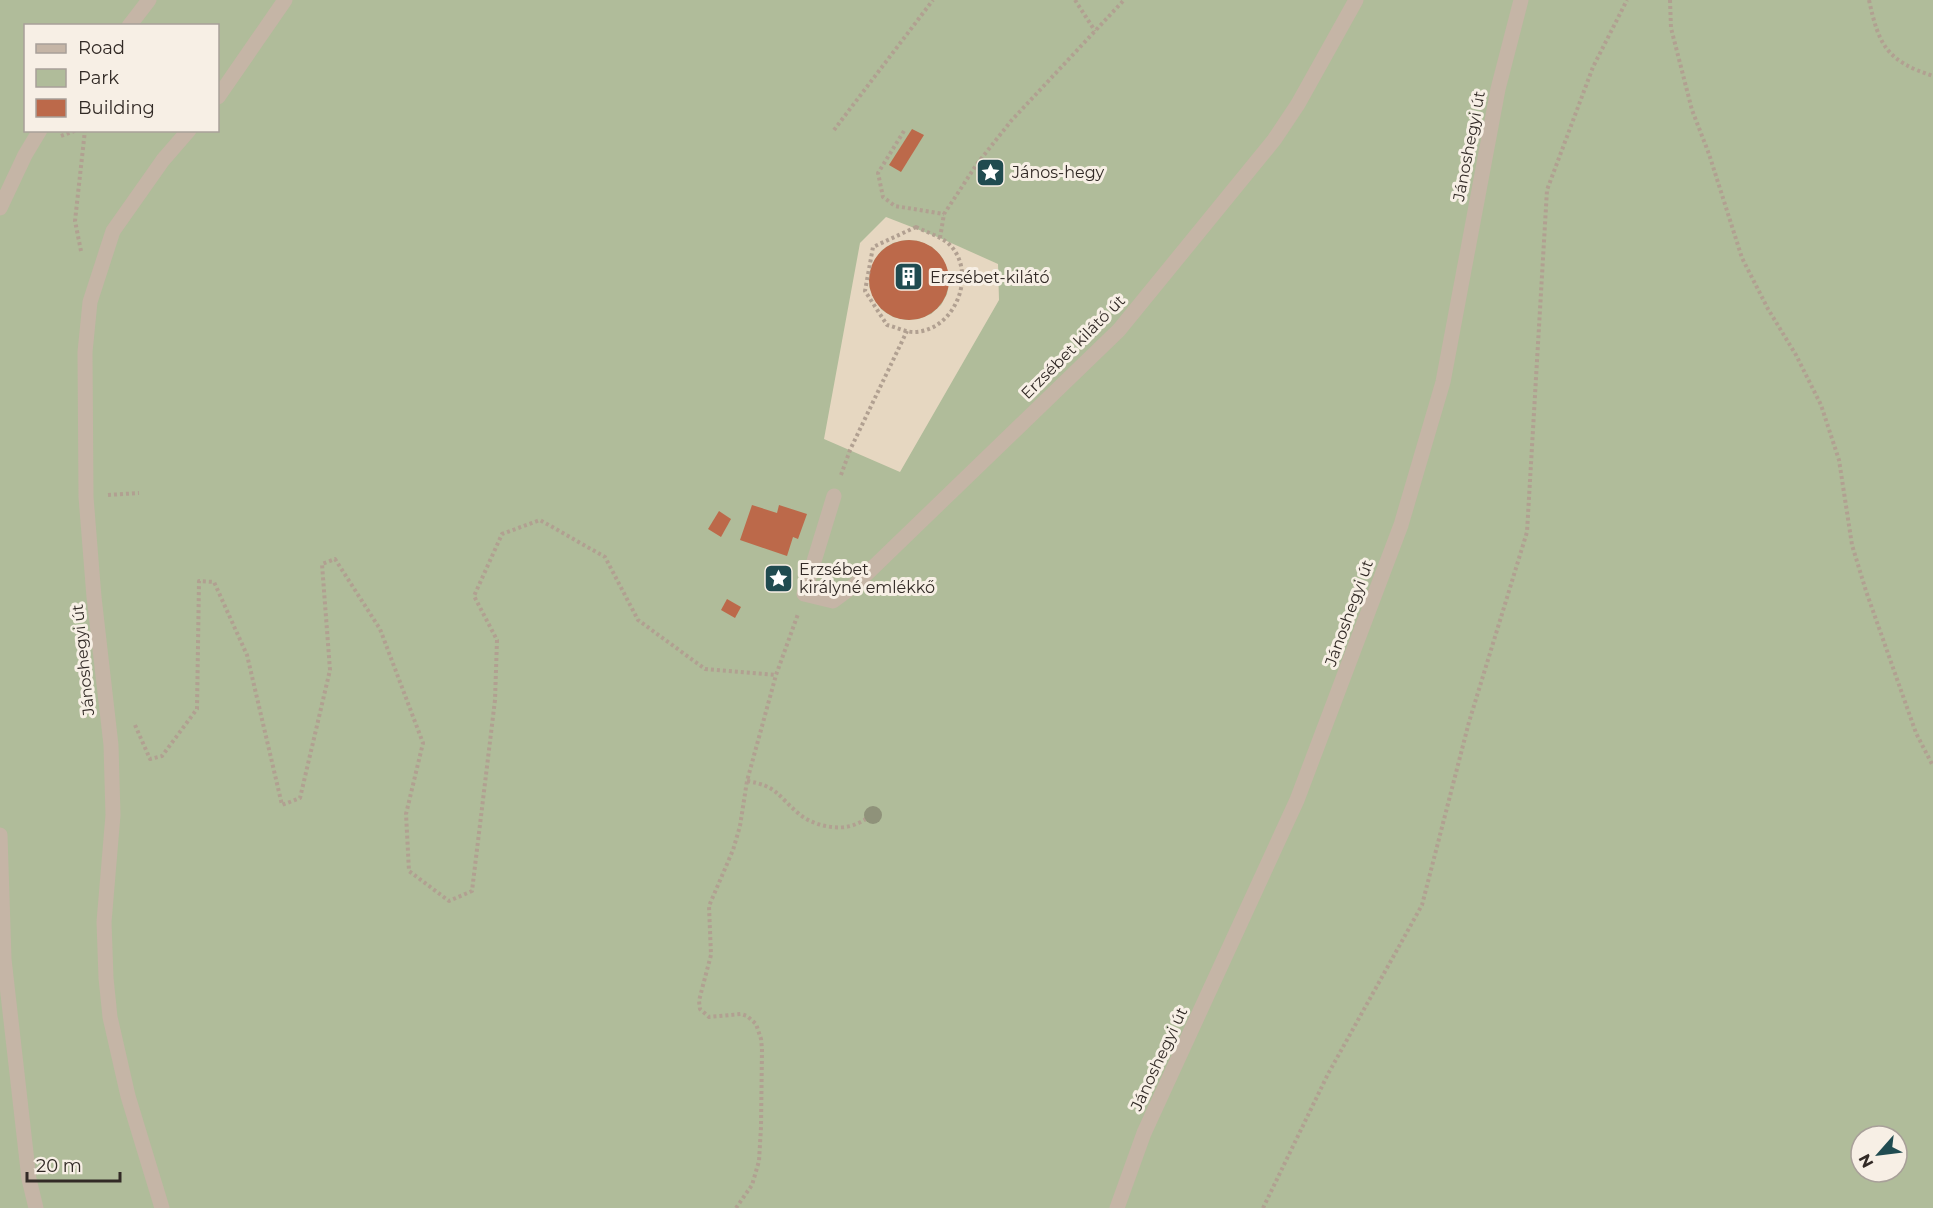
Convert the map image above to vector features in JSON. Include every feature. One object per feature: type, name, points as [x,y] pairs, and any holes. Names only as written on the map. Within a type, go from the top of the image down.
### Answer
[{"type":"street","points":[[131,24],[149,0]]},
{"type":"street","points":[[219,96],[285,0]]},
{"type":"street","name":"Erzsébet kilátó út","points":[[804,594],[833,601],[856,584],[1119,330],[1274,140],[1298,104],[1356,0]]},
{"type":"street","name":"Jánoshegyi út","points":[[1117,1208],[1144,1133],[1297,800],[1401,525],[1443,382],[1498,89],[1521,0]]},
{"type":"street","points":[[0,208],[25,155],[39,132]]},
{"type":"street","name":"Jánoshegyi út","points":[[162,1208],[128,1096],[110,1017],[104,922],[113,815],[111,745],[94,597],[86,497],[85,352],[90,302],[113,231],[163,160],[187,132]]},
{"type":"street","points":[[804,594],[834,496]]},
{"type":"street","points":[[0,835],[4,959],[29,1179],[36,1208]]},
{"type":"path","points":[[834,130],[933,0]]},
{"type":"path","points":[[1075,0],[1095,31]]},
{"type":"path","points":[[939,238],[944,214],[976,164],[1011,122],[1124,0]]},
{"type":"path","points":[[1263,1208],[1328,1074],[1422,905],[1469,722],[1527,532],[1548,190],[1593,66],[1627,0]]},
{"type":"path","points":[[1670,0],[1671,28],[1692,110],[1709,154],[1742,258],[1821,405],[1839,460],[1852,545],[1866,591],[1916,733],[1933,765]]},
{"type":"path","points":[[1869,0],[1879,34],[1888,52],[1898,61],[1933,75]]},
{"type":"path","points":[[904,131],[878,173],[883,197],[895,207],[944,214]]},
{"type":"path","points":[[82,256],[75,221],[85,132]]},
{"type":"path","points":[[916,227],[939,238],[952,248],[959,262],[961,276],[958,302],[953,310],[933,327],[914,332],[907,331],[887,325],[865,291],[873,247],[916,227]]},
{"type":"path","points":[[850,450],[907,331]]},
{"type":"path","points":[[86,497],[139,493]]},
{"type":"path","points":[[133,719],[150,759],[162,756],[197,709],[199,581],[214,582],[247,655],[282,805],[300,798],[330,670],[322,564],[335,559],[380,629],[423,742],[406,814],[409,871],[449,901],[472,891],[495,699],[497,640],[474,596],[502,534],[540,520],[605,557],[638,620],[705,669],[776,675]]},
{"type":"path","points":[[736,1208],[752,1185],[759,1161],[762,1049],[757,1026],[749,1017],[741,1014],[709,1017],[700,1009],[699,1001],[711,955],[709,906],[733,850],[740,826],[747,781],[776,675],[804,594]]},
{"type":"path","points":[[747,781],[764,784],[771,788],[799,815],[821,825],[837,827],[855,825],[873,815]]},
{"type":"green space","points":[[0,0],[1933,0],[1933,1208],[0,1208]]},
{"type":"shaded area","points":[[886,217],[998,264],[999,300],[900,472],[824,439],[860,243]],"holes":[[[906,240],[919,241],[932,247],[941,256],[947,268],[949,281],[947,294],[941,305],[931,314],[919,319],[906,320],[893,317],[882,310],[869,286],[874,261],[882,250],[893,243]]]},
{"type":"building","points":[[912,129],[924,135],[901,172],[889,165]]},
{"type":"building","name":"Erzsébet-kilátó","points":[[909,240],[924,243],[937,252],[946,265],[949,280],[946,295],[937,308],[924,317],[909,320],[894,317],[881,308],[872,295],[869,280],[872,265],[881,252],[894,243]]},
{"type":"building","points":[[752,505],[777,513],[779,505],[807,514],[798,539],[793,537],[787,556],[740,540]]},
{"type":"building","points":[[719,511],[731,519],[721,537],[708,529]]},
{"type":"building","points":[[727,599],[741,607],[735,618],[721,610]]},
{"type":"place","name":"János-hegy","points":[[991,172]]},
{"type":"place","name":"Erzsébet-kilátó","points":[[909,277]]},
{"type":"place","name":"Erzsébet királyné emlékkő","points":[[778,578]]}]
